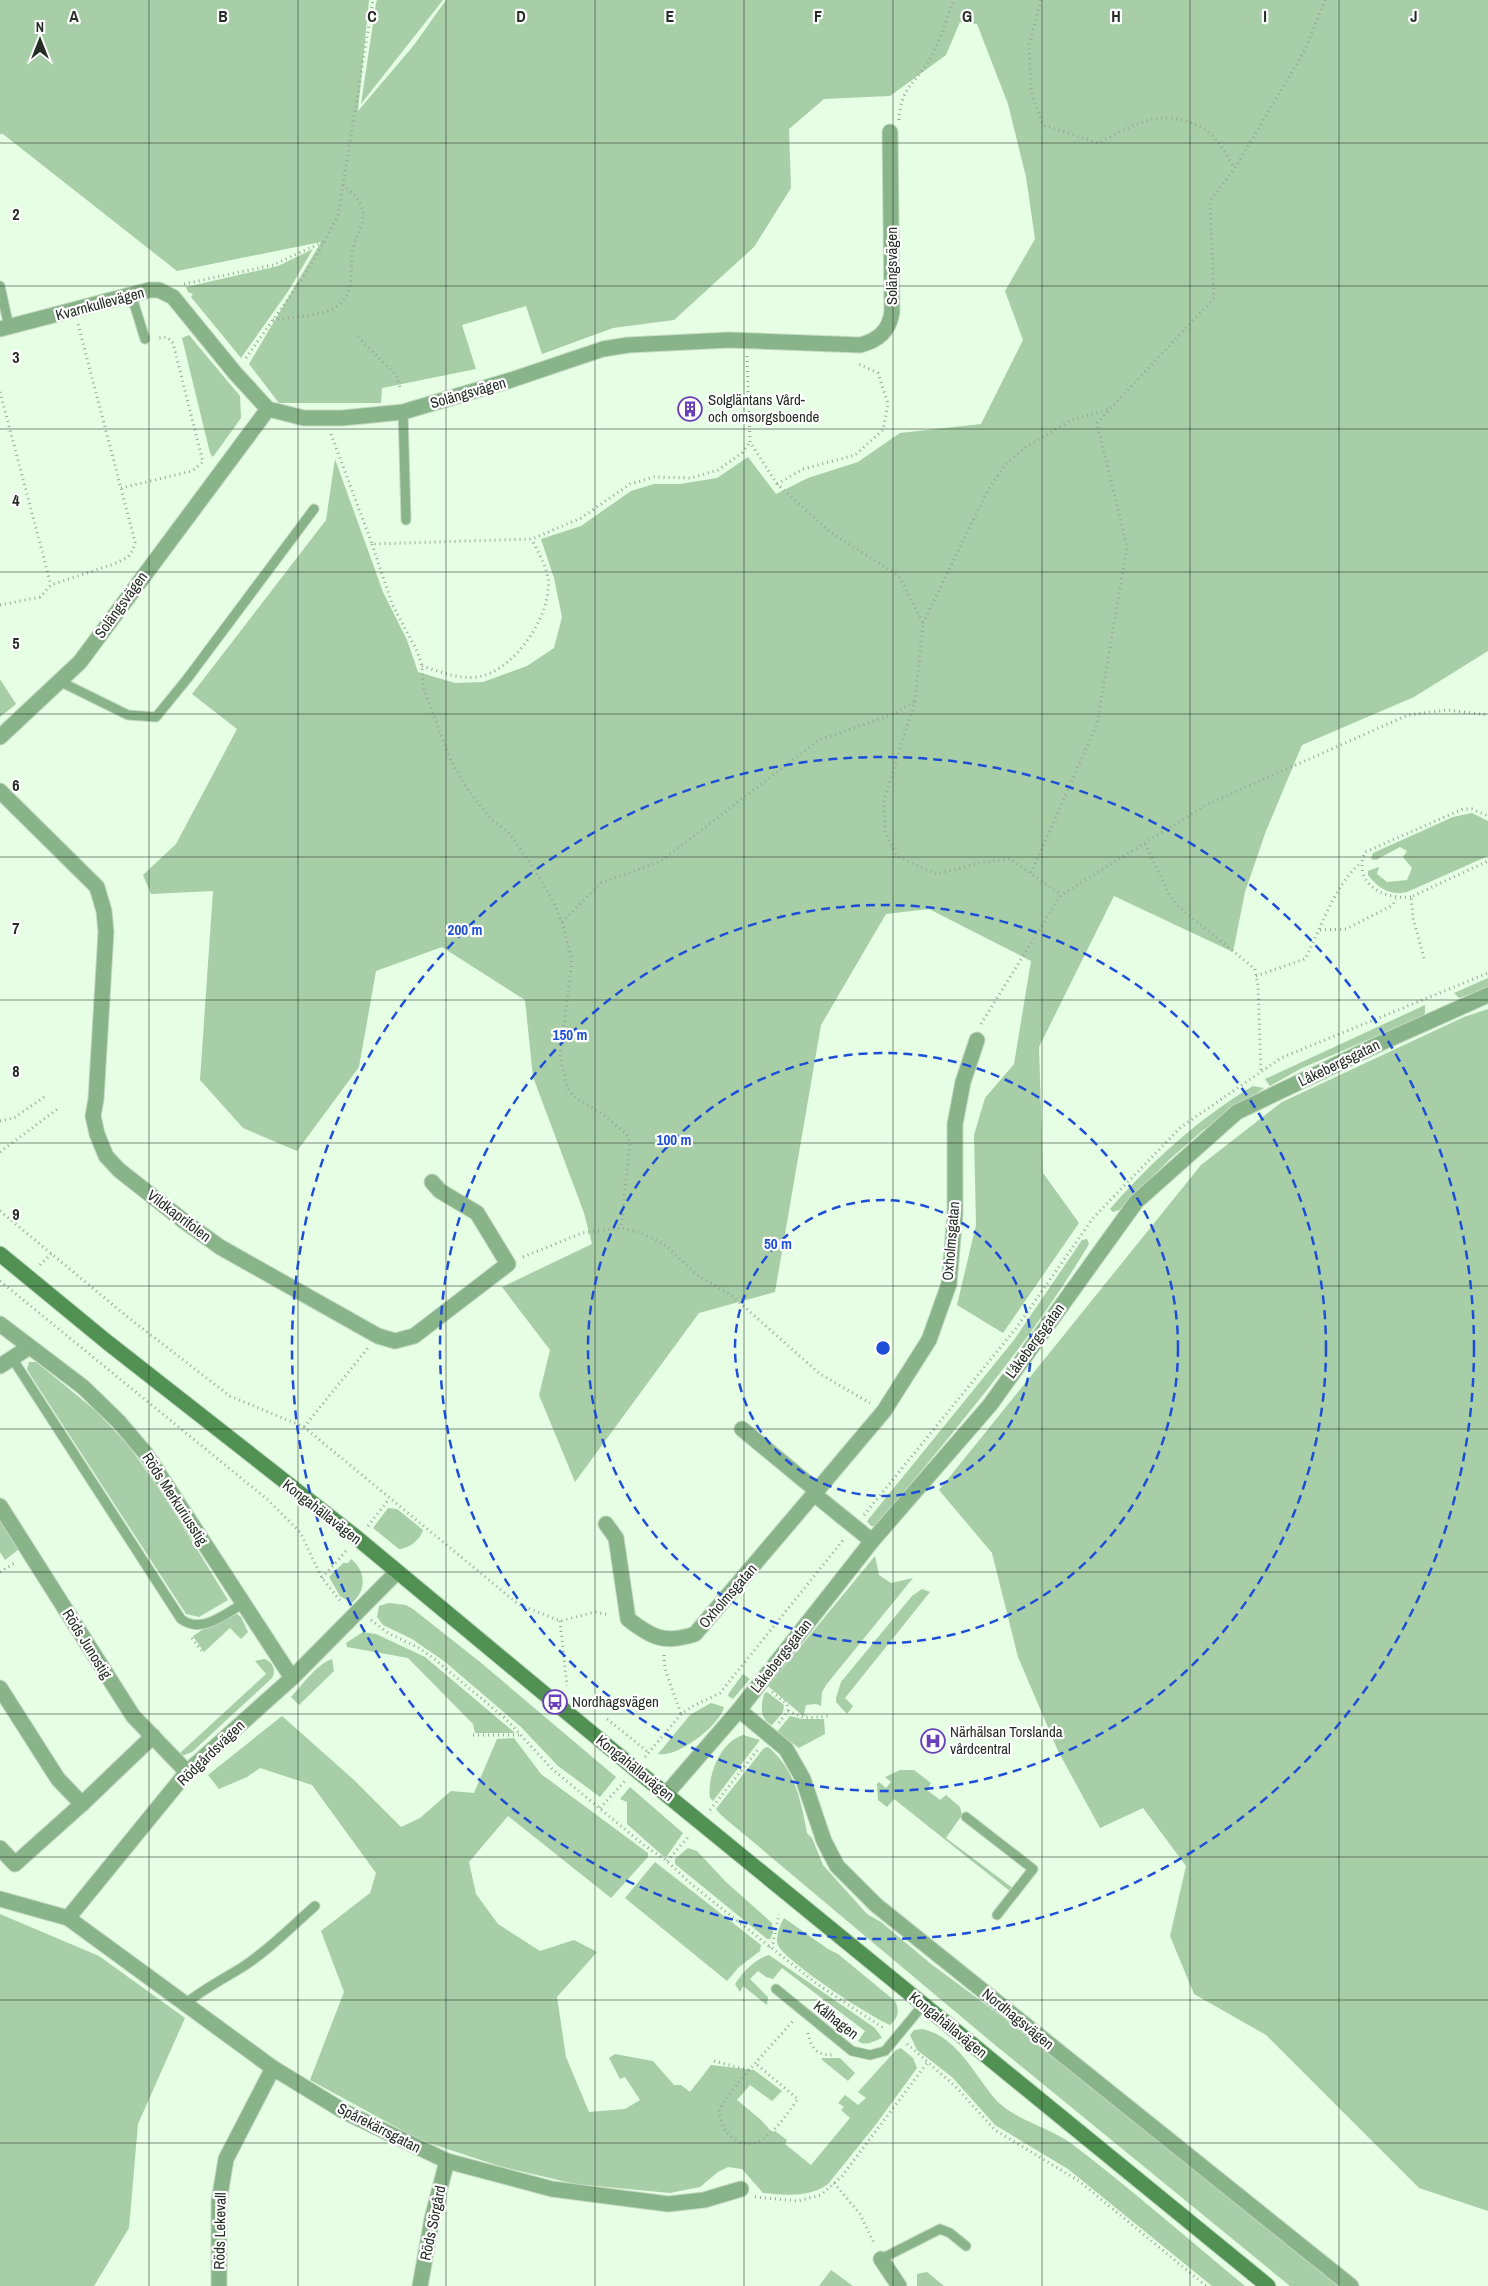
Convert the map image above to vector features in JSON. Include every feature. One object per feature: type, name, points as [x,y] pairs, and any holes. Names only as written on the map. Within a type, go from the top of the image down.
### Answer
[{"type":"street","name":"Solängsvägen","points":[[0,737],[80,662],[268,409],[290,416],[326,418],[403,412],[502,383],[603,349],[649,342],[747,340],[860,345],[872,342],[890,326],[892,312],[890,132]]},
{"type":"street","name":"Kvarnkullevägen","points":[[4,328],[131,294],[159,290],[173,297],[235,373],[268,409]]},
{"type":"street","name":"Vildkaprifolen","points":[[0,791],[97,887],[104,910],[106,932],[96,1099],[93,1116],[106,1156],[119,1170],[220,1247],[378,1336],[395,1341],[414,1336],[508,1264]]},
{"type":"street","name":"Låkebergsgatan","points":[[667,1793],[739,1710],[872,1541],[990,1405],[1136,1202],[1237,1112],[1380,1043],[1488,996]]},
{"type":"street","name":"Oxholmsgatan","points":[[679,1639],[695,1634],[884,1411],[929,1340],[949,1284],[955,1214],[955,1124],[963,1082],[977,1040]]},
{"type":"street","points":[[432,1182],[440,1191],[477,1213],[508,1264]]},
{"type":"street","name":"Kongahällavägen","points":[[0,1254],[397,1572],[1268,2286]]},
{"type":"street","name":"Röds Merkuriusstig","points":[[0,1324],[28,1348],[83,1387],[119,1422],[146,1454],[292,1678]]},
{"type":"street","points":[[6,1362],[28,1348]]},
{"type":"street","points":[[742,1429],[872,1541]]},
{"type":"street","name":"Röds Junostig","points":[[0,1506],[133,1716],[186,1772]]},
{"type":"street","points":[[606,1524],[616,1538],[628,1619],[641,1630],[664,1640],[679,1639]]},
{"type":"street","name":"Rödgårdsvägen","points":[[68,1918],[186,1772],[292,1678],[397,1572]]},
{"type":"street","points":[[0,1688],[58,1779],[82,1804]]},
{"type":"street","name":"Nordhagsvägen","points":[[739,1710],[786,1749],[803,1779],[824,1841],[837,1866],[876,1905],[1351,2286]]},
{"type":"street","points":[[0,1848],[15,1864],[82,1804],[153,1736]]},
{"type":"street","points":[[0,1899],[68,1918]]},
{"type":"street","name":"Spårekärrsgatan","points":[[68,1918],[273,2068],[345,2112],[447,2161],[552,2189],[668,2204],[704,2200],[741,2189]]},
{"type":"street","name":"Röds Lekevall","points":[[219,2286],[218,2201],[226,2159],[273,2068]]},
{"type":"street","name":"Röds Sörgård","points":[[420,2286],[432,2219],[447,2161]]},
{"type":"street","points":[[881,2260],[899,2286]]},
{"type":"lane","points":[[0,286],[4,328]]},
{"type":"lane","points":[[131,294],[145,339]]},
{"type":"lane","points":[[403,412],[406,520]]},
{"type":"lane","points":[[58,681],[128,715],[156,717],[187,679],[314,509]]},
{"type":"lane","points":[[6,1362],[181,1619],[187,1624],[206,1624],[244,1603]]},
{"type":"lane","points":[[966,1817],[1033,1869],[997,1915]]},
{"type":"lane","points":[[186,2003],[256,1957],[315,1906]]},
{"type":"lane","name":"Kålhagen","points":[[776,1989],[852,2051],[870,2055],[885,2051],[924,2005]]},
{"type":"lane","points":[[881,2260],[940,2229],[950,2232],[966,2246]]},
{"type":"path","points":[[235,373],[326,240],[338,215],[373,0]]},
{"type":"path","points":[[890,132],[899,122],[900,101],[912,81],[932,57],[954,0]]},
{"type":"path","points":[[1041,0],[1029,44],[1031,92],[1043,125],[1100,143],[1135,123],[1175,117],[1208,132],[1235,168]]},
{"type":"path","points":[[1031,873],[1097,724],[1127,547],[1097,423],[1214,298],[1210,201],[1235,168],[1305,50],[1325,0]]},
{"type":"path","points":[[273,320],[331,310],[340,304],[348,291],[352,279],[353,248],[363,224],[363,217],[361,205],[356,196],[343,185]]},
{"type":"path","points":[[159,290],[273,265],[326,240]]},
{"type":"path","points":[[0,605],[40,597],[51,584],[114,564],[128,557],[133,550],[135,542],[76,315]]},
{"type":"path","points":[[358,337],[396,375],[400,387]]},
{"type":"path","points":[[121,488],[192,471],[203,462],[173,343],[167,338],[145,339]]},
{"type":"path","points":[[747,340],[750,442],[777,484],[830,532],[899,576],[923,623]]},
{"type":"path","points":[[777,484],[803,469],[855,455],[883,430],[888,404],[878,373],[857,364],[846,355],[847,344]]},
{"type":"path","points":[[0,392],[51,584]]},
{"type":"path","points":[[1061,895],[1012,858],[936,874],[896,856],[884,832],[884,800],[915,701],[923,623],[988,490],[1006,464],[1026,447],[1071,420],[1110,408]]},
{"type":"path","points":[[326,418],[392,604],[422,666],[423,686],[451,761],[468,790],[491,819],[510,834],[552,899],[562,922],[572,960],[560,1056],[562,1073],[568,1089],[576,1098],[612,1122],[626,1134],[630,1143],[620,1228]]},
{"type":"path","points":[[372,544],[532,539],[581,518],[630,484],[654,477],[691,478],[718,470],[742,453],[750,442]]},
{"type":"path","points":[[422,666],[456,677],[481,676],[496,670],[520,652],[536,628],[545,603],[548,578],[532,539]]},
{"type":"path","points":[[562,922],[601,883],[661,861],[819,740],[894,714],[915,701]]},
{"type":"path","points":[[977,1040],[981,1025],[990,1008],[1061,895],[1206,805],[1408,715],[1447,710],[1488,715]]},
{"type":"path","points":[[1256,976],[1305,958],[1351,871],[1360,863],[1365,852],[1464,809],[1472,809],[1488,816]]},
{"type":"path","points":[[1145,844],[1174,900],[1201,925],[1245,959],[1254,969],[1256,976],[1261,1072]]},
{"type":"path","points":[[1360,863],[1363,877],[1377,891],[1396,899],[1411,897],[1488,861]]},
{"type":"path","points":[[1411,897],[1413,918],[1424,958]]},
{"type":"path","points":[[1320,930],[1346,929],[1393,905],[1396,899]]},
{"type":"path","points":[[0,1122],[14,1118],[47,1095]]},
{"type":"path","points":[[0,1152],[59,1108]]},
{"type":"path","points":[[0,1211],[130,1319],[230,1396],[304,1427],[518,1604],[560,1621],[595,1612],[628,1619]]},
{"type":"path","points":[[508,1264],[582,1233],[620,1228],[639,1232],[664,1244],[697,1275],[731,1295],[820,1374],[884,1411]]},
{"type":"path","points":[[0,1281],[268,1500],[300,1532],[322,1578],[341,1602],[433,1658],[506,1719],[552,1769],[644,1845],[667,1861],[691,1884],[769,1947],[854,2010],[896,2036],[955,2086],[995,2130],[1079,2181],[1206,2286]]},
{"type":"path","points":[[304,1427],[378,1336]]},
{"type":"path","points":[[560,1621],[567,1686]]},
{"type":"path","points":[[679,1639],[664,1653],[665,1669],[681,1714]]},
{"type":"path","points":[[788,1712],[805,1718],[830,1716]]},
{"type":"path","points":[[607,1719],[648,1752]]},
{"type":"path","points":[[473,1735],[520,1735]]},
{"type":"path","points":[[769,1947],[773,1943],[780,1914]]},
{"type":"path","points":[[755,2064],[798,2099],[761,2141],[747,2143],[738,2141],[724,2130],[720,2112],[727,2097],[749,2070],[802,2011]]},
{"type":"path","points":[[714,2061],[749,2070]]},
{"type":"path","points":[[741,2189],[757,2197],[798,2201],[821,2195],[842,2176],[928,2062]]},
{"type":"path","points":[[834,2183],[860,2214],[881,2260]]},
{"type":"green space","points":[[0,0],[369,0],[358,111],[414,45],[446,0],[1488,0],[1488,651],[1414,697],[1302,745],[1266,831],[1245,892],[1233,952],[1114,896],[1039,1047],[1043,1173],[1079,1223],[1003,1333],[957,1305],[976,1225],[974,1135],[985,1098],[1014,1064],[1031,961],[929,909],[886,914],[821,1025],[775,1292],[699,1313],[575,1482],[539,1395],[550,1350],[502,1287],[592,1244],[584,1213],[533,1077],[525,1000],[442,947],[376,971],[359,1067],[297,1151],[243,1128],[200,1080],[213,891],[151,894],[143,875],[176,844],[237,729],[192,694],[326,520],[335,459],[383,592],[407,640],[418,672],[455,683],[483,682],[527,666],[554,648],[562,617],[554,578],[541,539],[581,526],[631,491],[654,484],[680,484],[717,478],[748,457],[776,494],[808,478],[858,462],[900,433],[981,424],[1023,340],[1005,291],[1035,239],[1026,177],[1008,104],[977,24],[960,22],[946,55],[890,96],[824,99],[789,129],[791,188],[754,247],[674,320],[613,328],[542,354],[526,306],[462,325],[476,369],[382,388],[381,403],[279,403],[249,364],[321,242],[177,271],[3,134],[0,134]]},
{"type":"green space","points":[[377,0],[443,0],[361,104],[376,3]]},
{"type":"green space","points":[[313,249],[289,290],[241,358],[191,297],[193,294],[188,292],[186,287],[278,266]]},
{"type":"green space","points":[[189,335],[240,396],[241,418],[213,457],[210,453],[182,338]]},
{"type":"green space","points":[[0,679],[16,704],[0,717]]},
{"type":"green space","points":[[1472,813],[1488,821],[1488,856],[1401,893],[1385,890],[1368,875],[1368,871],[1379,867],[1377,874],[1387,882],[1407,880],[1412,868],[1403,857],[1407,851],[1400,847],[1376,860],[1371,859],[1373,853],[1453,817]]},
{"type":"green space","points":[[1488,978],[1488,988],[1459,998],[1454,993]]},
{"type":"green space","points":[[1425,1005],[1423,1016],[1300,1069],[1270,1086],[1265,1079]]},
{"type":"green space","points":[[1488,1009],[1488,2211],[1419,2188],[1266,2035],[1194,1994],[1170,1936],[1186,1866],[1143,1808],[1100,1828],[1058,1751],[1018,1657],[992,1553],[939,1490],[1201,1165],[1282,1102],[1464,1017]]},
{"type":"green space","points":[[1253,1086],[1264,1088],[1202,1131],[1170,1159],[1119,1210],[1113,1212],[1110,1209],[1142,1174],[1177,1142],[1213,1112]]},
{"type":"green space","points":[[1087,1239],[1089,1244],[1066,1281],[1017,1351],[881,1520],[875,1526],[871,1526],[867,1521],[1014,1340],[1082,1240]]},
{"type":"green space","points":[[29,1362],[36,1362],[96,1411],[129,1446],[168,1502],[228,1600],[199,1617],[186,1614],[31,1376],[27,1369]]},
{"type":"green space","points":[[388,1508],[397,1509],[423,1530],[417,1540],[403,1549],[399,1549],[373,1528]]},
{"type":"green space","points":[[0,1520],[19,1549],[5,1560],[0,1552]]},
{"type":"green space","points":[[875,1556],[879,1575],[891,1583],[913,1578],[826,1685],[822,1692],[821,1706],[816,1704],[806,1705],[804,1714],[808,1716],[802,1715],[768,1686]]},
{"type":"green space","points":[[351,1559],[360,1569],[363,1581],[357,1598],[352,1603],[340,1596],[329,1577],[343,1563],[348,1563]]},
{"type":"green space","points":[[922,1589],[930,1592],[845,1698],[853,1706],[847,1714],[836,1702],[841,1682],[912,1596]]},
{"type":"green space","points":[[389,1603],[406,1605],[413,1609],[480,1662],[616,1777],[600,1797],[558,1766],[521,1727],[444,1661],[412,1639],[383,1625],[377,1617],[379,1606]]},
{"type":"green space","points":[[234,1612],[241,1617],[248,1632],[241,1639],[230,1628],[204,1652],[193,1636],[228,1613]]},
{"type":"green space","points":[[363,1632],[376,1634],[425,1657],[515,1733],[475,1733],[473,1724],[408,1658],[347,1647],[346,1643]]},
{"type":"green space","points":[[264,1659],[273,1666],[272,1678],[192,1752],[182,1756],[180,1753],[266,1674],[255,1661]]},
{"type":"green space","points":[[332,1659],[334,1671],[299,1705],[291,1697],[315,1670]]},
{"type":"green space","points":[[743,1674],[750,1679],[733,1699],[728,1696],[729,1693]]},
{"type":"green space","points":[[767,1692],[784,1705],[783,1712],[772,1725],[765,1719],[762,1711],[764,1694]]},
{"type":"green space","points":[[711,1703],[724,1707],[721,1714],[707,1731],[687,1746],[666,1754],[658,1754],[690,1715]]},
{"type":"green space","points":[[282,1716],[354,1780],[401,1827],[420,1818],[451,1791],[474,1793],[497,1739],[514,1738],[541,1774],[648,1853],[648,1857],[611,1898],[508,1816],[469,1862],[476,1894],[498,1924],[540,1951],[574,1940],[597,1952],[557,1997],[566,2057],[589,2112],[625,2109],[640,2100],[625,2077],[620,2079],[609,2058],[615,2054],[653,2061],[674,2085],[681,2085],[690,2092],[711,2065],[754,2070],[782,2091],[772,2101],[750,2085],[737,2100],[772,2132],[775,2131],[787,2140],[785,2144],[811,2165],[850,2118],[841,2110],[844,2107],[838,2103],[845,2095],[858,2105],[866,2098],[858,2092],[896,2050],[901,2048],[913,2058],[917,2068],[874,2127],[828,2184],[813,2192],[789,2195],[763,2193],[742,2169],[728,2167],[718,2172],[700,2187],[670,2193],[575,2184],[499,2166],[420,2140],[310,2080],[344,1992],[321,1931],[370,1893],[376,1873],[312,1785],[260,1768],[247,1777],[219,1789],[208,1775]]},
{"type":"green space","points":[[790,1716],[802,1719],[824,1719],[825,1734],[799,1748],[777,1732]]},
{"type":"green space","points":[[743,1735],[760,1740],[713,1801],[710,1798],[710,1789],[713,1770],[717,1761],[728,1745]]},
{"type":"green space","points":[[768,1747],[785,1765],[791,1775],[799,1798],[807,1833],[812,1838],[823,1865],[867,1914],[881,1922],[931,1964],[1057,2057],[1338,2286],[1290,2286],[989,2040],[721,1815],[716,1809],[764,1748]]},
{"type":"green space","points":[[900,1770],[914,1770],[931,1783],[927,1790],[940,1800],[946,1795],[960,1807],[962,1815],[946,1838],[1014,1889],[1011,1892],[894,1799],[887,1807],[878,1800],[877,1784],[879,1782],[886,1788],[891,1782],[885,1777]]},
{"type":"green space","points":[[630,1787],[683,1833],[667,1856],[663,1856],[627,1824],[627,1802],[620,1799]]},
{"type":"green space","points":[[688,1848],[697,1851],[726,1882],[772,1923],[773,1933],[770,1939],[767,1939],[675,1864],[675,1859]]},
{"type":"green space","points":[[655,1862],[761,1945],[760,1951],[739,1967],[727,1981],[625,1898]]},
{"type":"green space","points":[[0,1914],[99,1956],[185,2018],[138,2124],[129,2228],[94,2286],[0,2286]]},
{"type":"green space","points":[[784,1918],[838,1954],[895,2001],[898,2011],[893,2022],[890,2025],[849,2001],[798,1966],[786,1955],[779,1947],[777,1940],[779,1928]]},
{"type":"green space","points":[[769,1955],[875,2028],[882,2038],[867,2043],[858,2041],[865,2031],[782,1968],[773,1979],[766,1977],[758,1971],[750,1979],[768,1997],[767,2005],[743,1986],[740,1992],[735,1984],[738,1979],[754,1963]]},
{"type":"green space","points":[[922,2029],[935,2033],[956,2049],[997,2101],[1005,2108],[1072,2144],[1138,2196],[1245,2286],[1212,2286],[1068,2169],[995,2125],[952,2077],[917,2050],[910,2035],[914,2030]]},
{"type":"green space","points":[[822,2058],[840,2058],[855,2073],[848,2081]]},
{"type":"green space","points":[[831,2270],[853,2286],[819,2286]]},
{"type":"green space","points":[[927,2272],[944,2286],[917,2286],[917,2274]]},
{"type":"place","name":"Solgläntans Vård- och omsorgsboende","points":[[690,409]]},
{"type":"place","name":"Nordhagsvägen","points":[[555,1702]]},
{"type":"place","name":"Närhälsan Torslanda vårdcentral","points":[[933,1741]]}]
